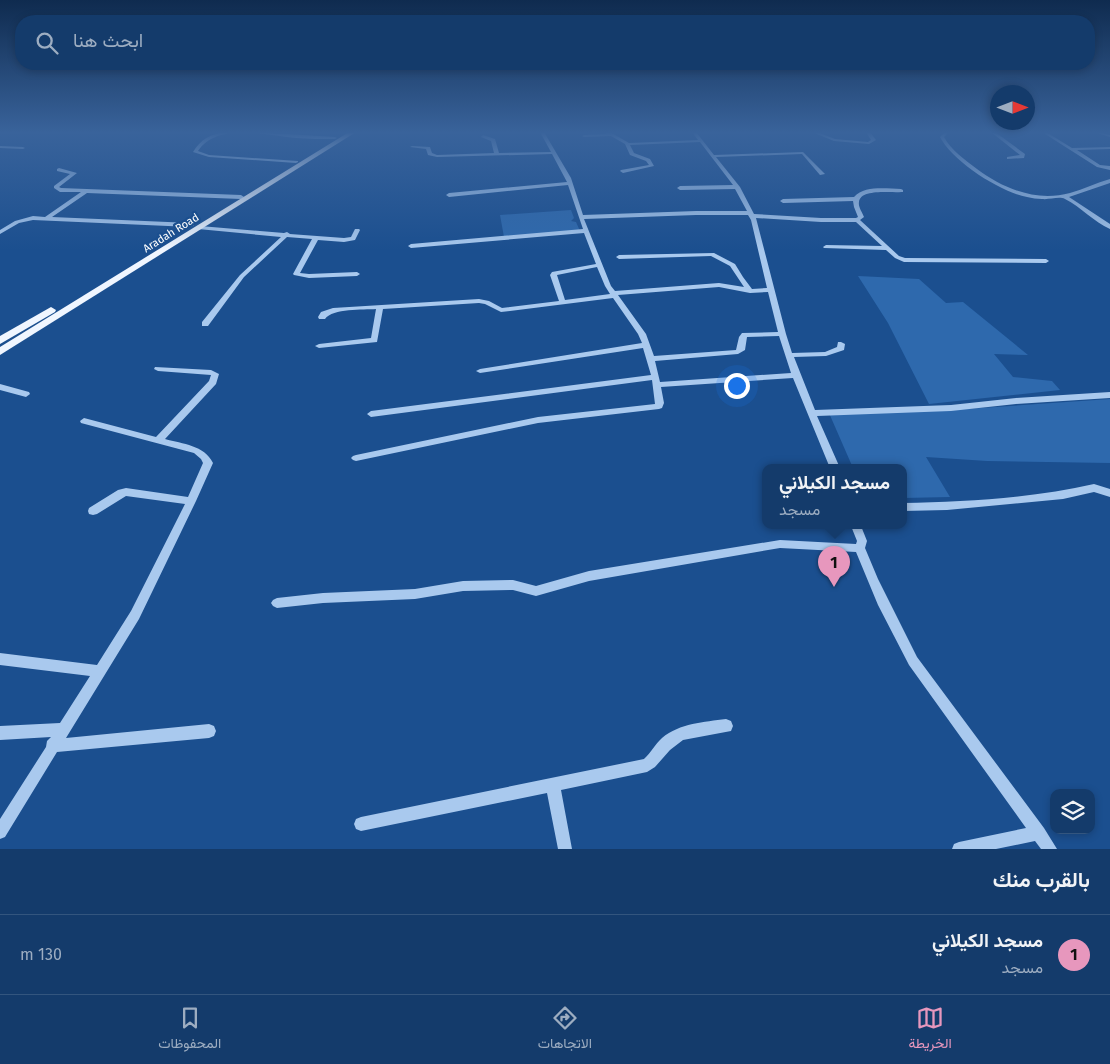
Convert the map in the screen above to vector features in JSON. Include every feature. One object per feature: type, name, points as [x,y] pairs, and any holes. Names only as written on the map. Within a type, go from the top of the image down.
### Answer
[{"type":"main road","name":"Aradah Road","points":[[196,226],[281,172]]},
{"type":"main road","name":"Aradah Road","points":[[0,352],[196,226],[287,172]]},
{"type":"main road","points":[[0,341],[196,226]]},
{"type":"street","points":[[67,172],[74,173],[57,186],[57,189],[85,192],[179,193],[241,197]]},
{"type":"street","points":[[356,458],[538,420],[659,406],[651,359],[642,334],[613,295],[586,231],[564,172]]},
{"type":"street","points":[[726,172],[737,186],[752,215],[782,334],[796,375],[833,464]]},
{"type":"street","points":[[981,172],[1003,188],[1029,197],[1064,196],[1110,181]]},
{"type":"street","points":[[449,195],[570,183]]},
{"type":"street","points":[[680,188],[737,186]]},
{"type":"street","points":[[783,201],[855,200],[862,193],[900,191]]},
{"type":"street","points":[[46,218],[85,192]]},
{"type":"street","points":[[1064,196],[1110,227]]},
{"type":"street","points":[[855,200],[861,217],[857,220]]},
{"type":"street","points":[[581,217],[696,213],[821,220],[857,220],[897,257],[908,260],[1046,262]]},
{"type":"street","points":[[0,232],[17,222],[33,218],[196,226],[349,240],[355,237],[357,230]]},
{"type":"street","points":[[411,246],[586,231]]},
{"type":"street","points":[[205,324],[242,276],[287,234]]},
{"type":"street","points":[[316,238],[296,274],[309,276],[357,274]]},
{"type":"street","points":[[826,247],[886,248]]},
{"type":"street","points":[[619,257],[712,254],[733,265],[748,290]]},
{"type":"street","points":[[562,303],[554,273],[600,265]]},
{"type":"street","points":[[322,317],[333,310],[479,301],[487,302],[501,310],[613,295],[718,285],[755,292],[772,290]]},
{"type":"street","points":[[319,346],[374,340],[380,307]]},
{"type":"street","points":[[651,359],[738,352],[741,350],[745,335],[782,334]]},
{"type":"street","points":[[790,355],[833,353],[841,348],[841,344]]},
{"type":"street","points":[[480,371],[646,345]]},
{"type":"street","points":[[158,369],[211,372],[215,374],[212,382],[158,441]]},
{"type":"street","points":[[371,414],[656,381],[796,375]]},
{"type":"street","points":[[0,387],[26,394]]},
{"type":"street","points":[[812,413],[951,408],[1110,394]]},
{"type":"street","points":[[0,832],[135,615],[192,501],[208,463],[206,457],[198,451],[84,421]]},
{"type":"street","points":[[907,507],[947,506],[1062,495],[1094,488],[1100,488],[1110,493]]},
{"type":"street","points":[[93,511],[121,493],[126,492],[192,501]]},
{"type":"street","points":[[857,529],[862,540],[860,548],[884,605],[914,661],[1050,849]]},
{"type":"street","points":[[277,603],[323,598],[415,594],[463,586],[513,585],[536,591],[589,576],[780,544],[860,548]]},
{"type":"street","points":[[0,659],[101,671]]},
{"type":"street","points":[[361,824],[647,765],[654,760],[660,749],[676,735],[726,726]]},
{"type":"street","points":[[0,733],[62,730]]},
{"type":"street","points":[[52,746],[209,731]]},
{"type":"street","points":[[552,785],[565,849]]},
{"type":"street","points":[[959,849],[1039,834]]},
{"type":"shaded area","points":[[571,210],[574,218],[571,221],[576,222],[580,231],[504,237],[500,215]]},
{"type":"shaded area","points":[[858,276],[919,279],[946,303],[963,302],[1028,355],[994,354],[1013,377],[1052,381],[1060,390],[929,404],[888,323]]},
{"type":"shaded area","points":[[1110,399],[1110,463],[987,461],[926,457],[950,497],[907,498],[907,464],[851,464],[829,413],[966,409]]},
{"type":"place","name":"مسجد الكيلاني","points":[[834,587]]}]
